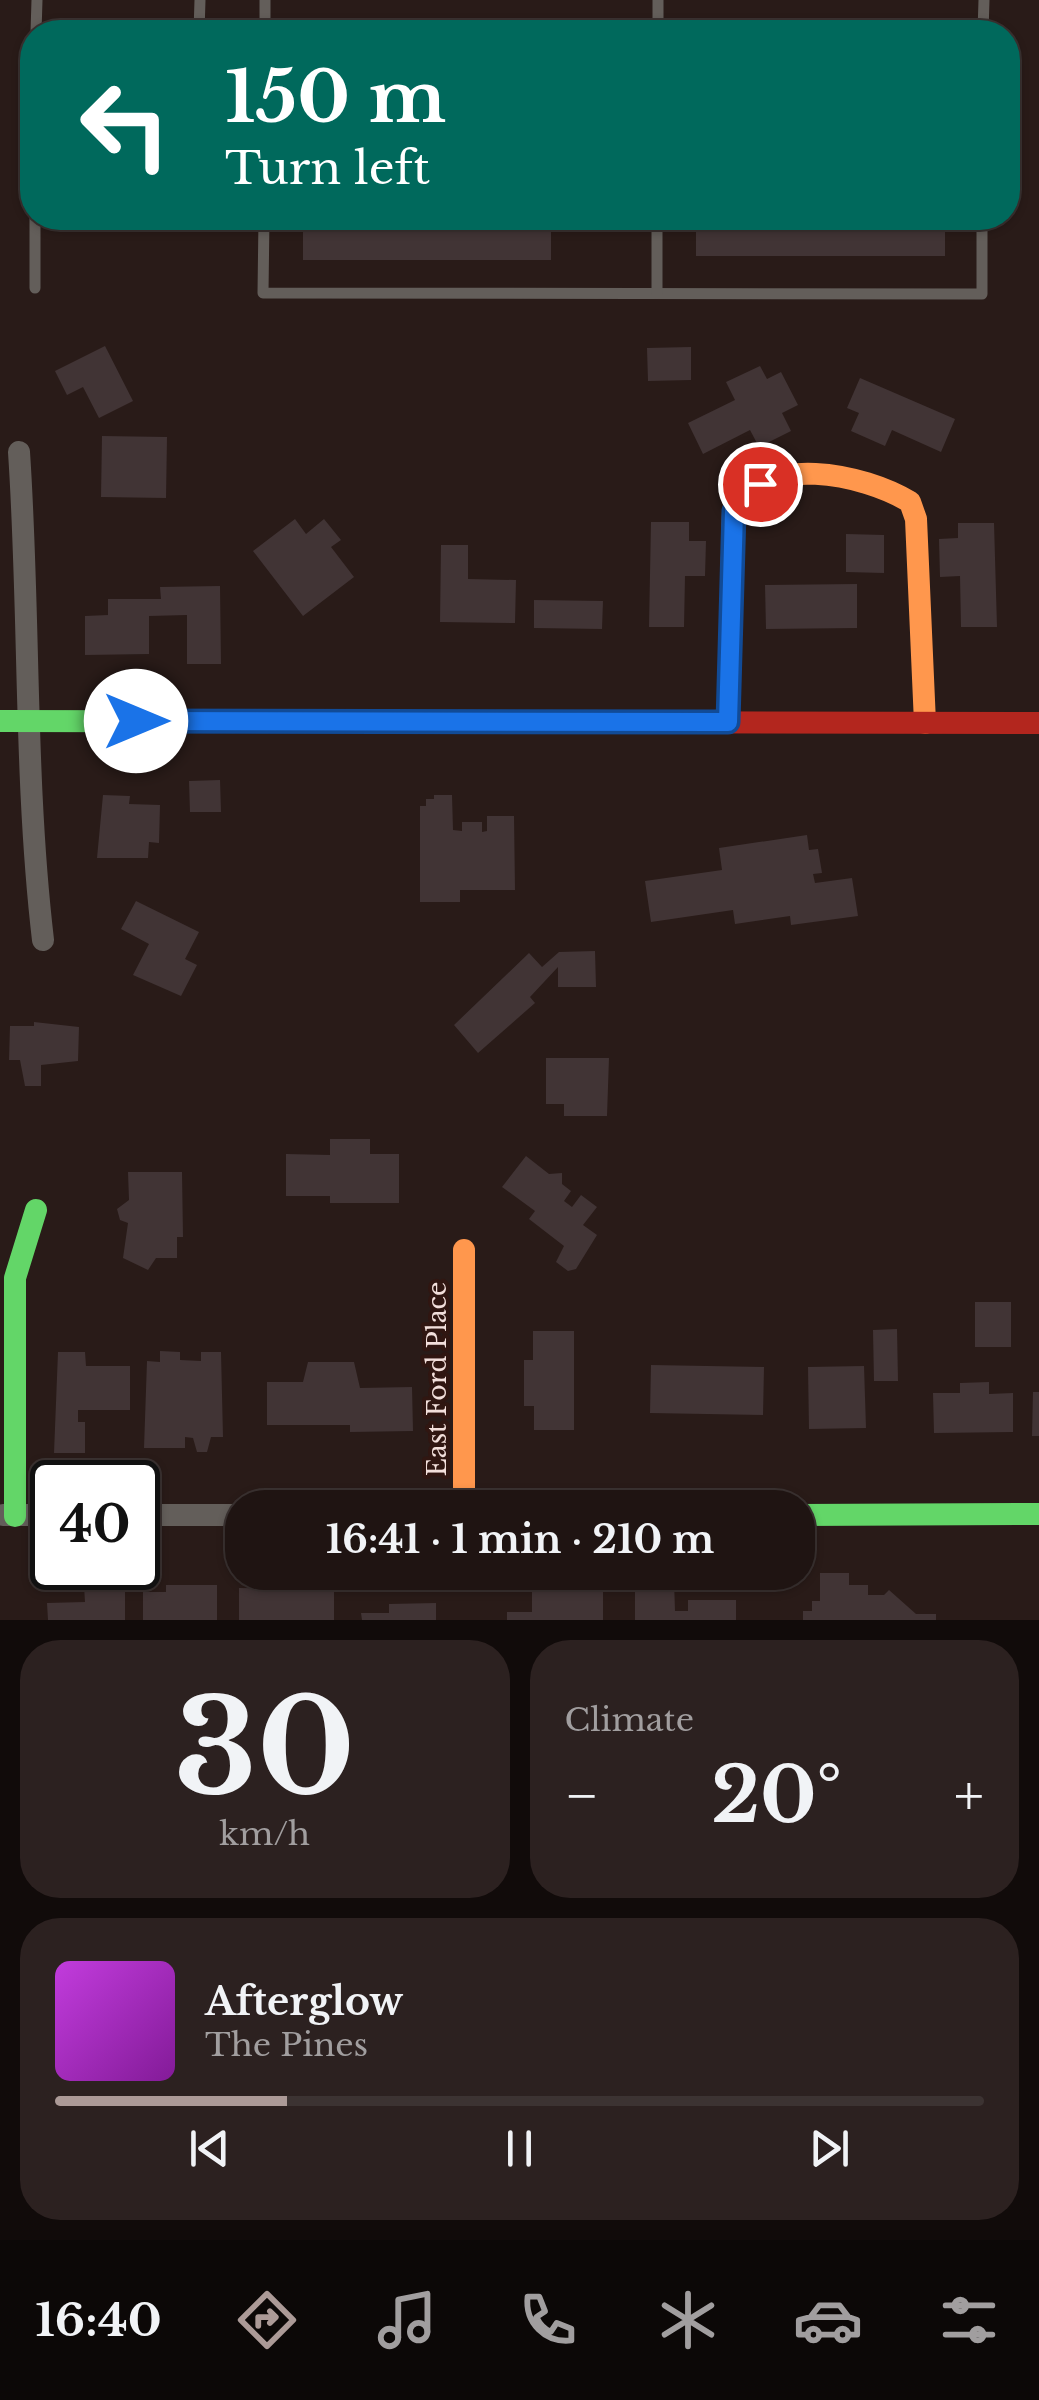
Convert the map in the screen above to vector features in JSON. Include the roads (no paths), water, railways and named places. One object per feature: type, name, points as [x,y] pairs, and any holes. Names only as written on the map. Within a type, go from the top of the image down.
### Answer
[{"type":"street","points":[[19,452],[31,838],[43,940]]},
{"type":"street","points":[[728,722],[734,511],[746,490],[760,484],[830,477],[870,480],[910,502],[916,519],[925,722]]},
{"type":"street","points":[[0,721],[1039,723]]},
{"type":"street","points":[[7,1516],[15,1278],[36,1210]]},
{"type":"street","name":"East Ford Place","points":[[464,1250],[464,1490]]},
{"type":"street","points":[[815,1514],[1039,1514]]},
{"type":"street","points":[[160,1515],[225,1515]]},
{"type":"lane","points":[[35,230],[35,288]]},
{"type":"lane","points":[[264,230],[263,293],[982,294],[982,230]]},
{"type":"lane","points":[[657,293],[658,230]]}]
